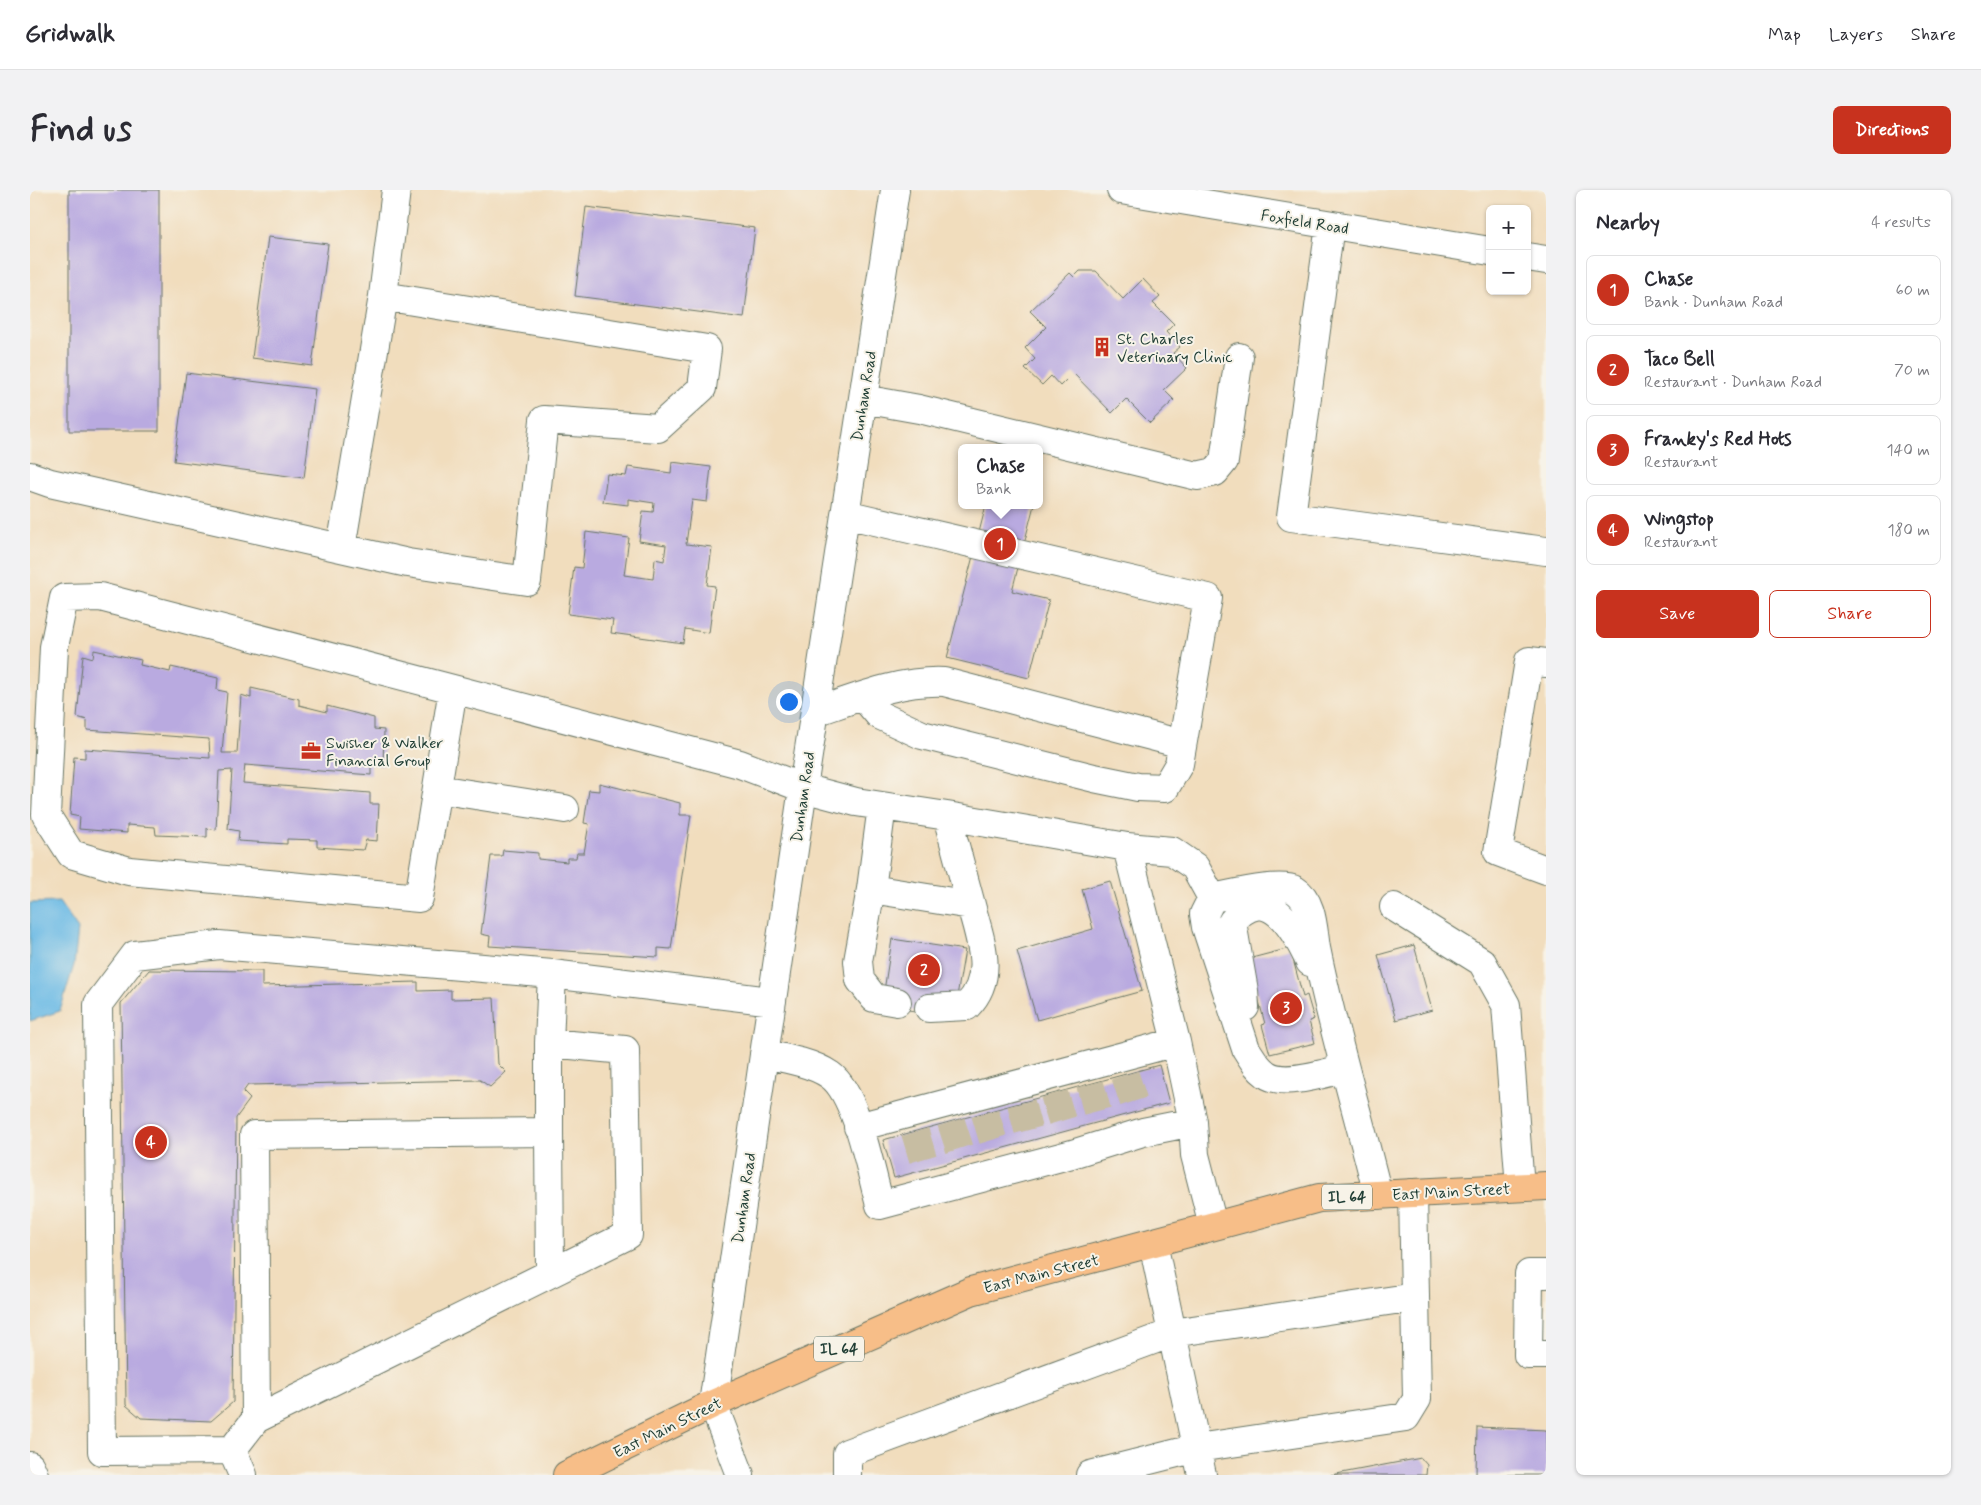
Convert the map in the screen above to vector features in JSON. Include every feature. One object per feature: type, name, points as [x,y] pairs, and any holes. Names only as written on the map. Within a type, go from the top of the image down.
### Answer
[{"type":"main road","name":"East Main Street","points":[[567,1475],[713,1404],[971,1291],[1320,1198],[1533,1186]]},
{"type":"street","points":[[341,548],[383,296],[396,190]]},
{"type":"street","name":"Dunham Road","points":[[713,1404],[802,788],[895,190]]},
{"type":"street","name":"Foxfield Road","points":[[1121,190],[1486,250]]},
{"type":"street","points":[[1330,225],[1291,517],[1546,551]]},
{"type":"street","points":[[1531,258],[1546,260]]},
{"type":"street","points":[[30,476],[60,485],[408,563],[527,581],[544,420],[658,428],[702,388],[706,349],[383,296]]},
{"type":"street","points":[[863,399],[919,409],[1197,476],[1215,472],[1224,461],[1239,357]]},
{"type":"street","points":[[845,514],[1208,598],[1179,764],[1165,788],[1138,787],[922,735],[879,715],[863,696]]},
{"type":"street","points":[[453,689],[420,898],[129,871],[71,854],[46,815],[54,647],[64,598],[100,597],[453,689],[740,764],[802,788],[856,802],[1127,847],[1172,851],[1195,867],[1212,898]]},
{"type":"street","points":[[1546,662],[1528,661],[1498,852],[1546,870]]},
{"type":"street","points":[[815,712],[905,684],[924,681],[944,682],[1182,744]]},
{"type":"street","points":[[437,789],[565,810]]},
{"type":"street","points":[[882,806],[871,889],[858,961],[860,980],[874,998],[897,1002]]},
{"type":"street","points":[[929,1008],[968,1006],[977,996],[984,977],[984,951],[947,816]]},
{"type":"street","points":[[1127,847],[1176,1042],[1193,1122],[1195,1155],[1213,1225]]},
{"type":"street","points":[[1212,898],[1278,888],[1294,889],[1307,901],[1326,995],[1378,1195]]},
{"type":"street","points":[[871,889],[971,905]]},
{"type":"street","points":[[1212,898],[1204,914],[1206,927],[1246,1049],[1254,1062],[1267,1075],[1298,1080],[1344,1068]]},
{"type":"street","points":[[1246,1049],[1244,990],[1232,922],[1242,910],[1258,906],[1274,908],[1289,922],[1326,995]]},
{"type":"street","points":[[1394,907],[1482,962],[1506,1005],[1533,1186]]},
{"type":"street","points":[[232,1450],[102,1452],[98,1004],[134,955],[218,945],[552,974],[772,1001]]},
{"type":"street","points":[[550,1273],[549,1044],[552,974]]},
{"type":"street","points":[[858,1127],[912,1122],[982,1104],[1123,1066],[1176,1042]]},
{"type":"street","points":[[232,1450],[256,1419],[628,1235],[625,1050],[549,1044]]},
{"type":"street","points":[[764,1054],[794,1060],[830,1075],[848,1096],[880,1205],[929,1180],[1140,1122],[1193,1122]]},
{"type":"street","points":[[256,1419],[254,1135],[549,1132]]},
{"type":"street","points":[[1090,1475],[1197,1448],[1406,1418],[1417,1400],[1413,1193]]},
{"type":"street","points":[[1153,1242],[1202,1475]]},
{"type":"street","points":[[1546,1274],[1529,1274],[1528,1355],[1546,1355]]},
{"type":"street","points":[[848,1475],[847,1453],[1172,1333],[1415,1297]]},
{"type":"street","points":[[713,1404],[740,1475]]},
{"type":"street","points":[[232,1450],[243,1475]]},
{"type":"street","points":[[30,1466],[34,1475]]},
{"type":"water","points":[[59,902],[78,929],[74,965],[60,1011],[30,1021],[30,903]]},
{"type":"building","points":[[69,190],[159,190],[159,431],[69,431]]},
{"type":"building","points":[[586,207],[755,228],[744,318],[575,296]]},
{"type":"building","points":[[268,237],[328,244],[312,366],[252,358]]},
{"type":"building","name":"St. Charles Veterinary Clinic","points":[[1080,271],[1096,271],[1123,299],[1143,279],[1160,297],[1153,303],[1174,324],[1166,332],[1180,347],[1173,353],[1187,368],[1164,390],[1174,400],[1150,423],[1126,399],[1112,413],[1073,373],[1060,386],[1051,376],[1042,385],[1025,369],[1035,359],[1025,348],[1046,327],[1030,311],[1070,273],[1074,277]]},
{"type":"building","points":[[186,373],[315,389],[304,478],[174,461]]},
{"type":"building","points":[[672,462],[711,467],[707,502],[692,500],[686,544],[712,547],[707,585],[715,586],[709,633],[685,629],[683,643],[611,633],[613,620],[568,614],[574,567],[582,568],[586,532],[629,538],[624,575],[653,579],[655,559],[664,561],[666,545],[639,541],[643,511],[653,512],[654,503],[628,499],[628,505],[603,502],[607,474],[626,476],[628,467],[671,473]]},
{"type":"building","points":[[985,509],[1033,509],[1012,591],[1049,600],[1029,678],[947,658]]},
{"type":"building","points":[[94,650],[141,660],[140,665],[170,672],[171,667],[218,678],[217,690],[227,692],[222,753],[237,753],[241,695],[251,698],[251,688],[299,699],[299,705],[327,712],[327,706],[374,718],[374,729],[384,730],[383,766],[371,764],[371,775],[245,765],[243,783],[370,793],[370,804],[379,804],[377,841],[366,840],[363,850],[317,847],[317,840],[287,839],[287,844],[238,841],[239,831],[228,829],[232,770],[219,771],[216,830],[207,828],[207,837],[156,835],[155,827],[127,825],[127,833],[79,829],[80,817],[70,815],[74,757],[85,758],[85,749],[210,758],[209,739],[87,730],[87,720],[77,717],[83,655],[93,658]]},
{"type":"building","points":[[599,783],[680,803],[680,815],[691,815],[671,949],[658,948],[658,957],[489,946],[490,936],[481,934],[491,856],[502,856],[503,850],[538,853],[538,859],[567,862],[567,858],[576,858],[577,853],[584,853],[589,824],[584,823],[589,790],[599,791]]},
{"type":"building","points":[[1110,881],[1142,991],[1037,1020],[1017,951],[1093,929],[1082,889]]},
{"type":"building","points":[[892,939],[965,950],[956,1002],[928,1013],[896,1008],[884,991]]},
{"type":"building","points":[[1414,945],[1432,1010],[1396,1020],[1378,955]]},
{"type":"building","points":[[1290,948],[1303,997],[1307,995],[1314,1019],[1309,1021],[1315,1043],[1270,1054],[1262,1025],[1265,1024],[1248,959]]},
{"type":"building","points":[[149,970],[262,971],[262,986],[418,982],[418,991],[451,990],[451,999],[494,998],[498,1064],[506,1072],[490,1087],[480,1080],[248,1085],[243,1092],[250,1099],[236,1118],[233,1402],[211,1421],[141,1418],[126,1405],[121,1003]]},
{"type":"building","points":[[1159,1065],[1169,1103],[894,1178],[883,1140]]},
{"type":"building","points":[[1477,1427],[1546,1430],[1546,1475],[1476,1475]]},
{"type":"building","points":[[1421,1458],[1427,1465],[1426,1475],[1331,1475]]},
{"type":"tunnel","points":[[1125,1075],[1137,1112]]},
{"type":"tunnel","points":[[1090,1084],[1100,1122]]},
{"type":"tunnel","points":[[1054,1094],[1065,1131]]},
{"type":"tunnel","points":[[1021,1103],[1031,1141]]},
{"type":"tunnel","points":[[985,1113],[996,1150]]},
{"type":"tunnel","points":[[951,1122],[963,1159]]},
{"type":"tunnel","points":[[915,1132],[926,1169]]},
{"type":"place","name":"St. Charles Veterinary Clinic","points":[[1102,347]]},
{"type":"place","name":"Chase","points":[[1000,544]]},
{"type":"place","name":"Swisher & Walker Financial Group","points":[[311,751]]},
{"type":"place","name":"Taco Bell","points":[[924,970]]},
{"type":"place","name":"Franky's Red Hots","points":[[1286,1008]]},
{"type":"place","name":"Wingstop","points":[[151,1142]]}]
